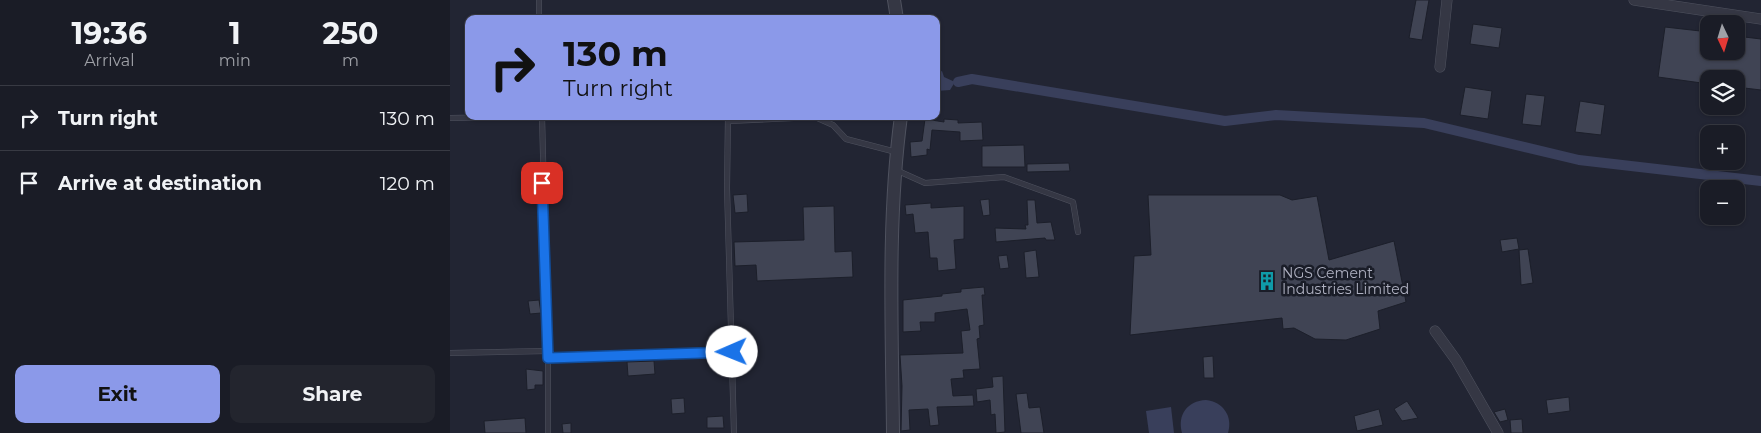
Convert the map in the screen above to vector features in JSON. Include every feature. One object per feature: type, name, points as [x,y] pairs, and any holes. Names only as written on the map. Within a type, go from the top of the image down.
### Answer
[{"type":"street","points":[[894,0],[896,15]]},
{"type":"street","points":[[1440,68],[1447,0]]},
{"type":"street","points":[[1634,0],[1761,19]]},
{"type":"street","points":[[894,433],[893,214],[896,152],[900,120]]},
{"type":"street","points":[[1435,331],[1456,360],[1498,433]]},
{"type":"lane","points":[[539,0],[539,15]]},
{"type":"lane","points":[[450,118],[465,118]]},
{"type":"lane","points":[[542,120],[548,351],[548,433]]},
{"type":"lane","points":[[729,120],[727,188],[734,433]]},
{"type":"lane","points":[[822,120],[833,125],[846,139],[896,152]]},
{"type":"lane","points":[[896,170],[925,183],[1004,177],[1037,188],[1073,202],[1078,232]]},
{"type":"lane","points":[[450,353],[548,351]]},
{"type":"lane","points":[[548,358],[732,352]]},
{"type":"water","points":[[942,71],[944,77],[955,82],[950,90],[940,91],[940,72]]},
{"type":"water","points":[[1206,400],[1212,401],[1225,411],[1229,421],[1228,433],[1182,433],[1181,420],[1185,410],[1194,403]]},
{"type":"water","points":[[1171,407],[1174,433],[1149,433],[1146,411]]},
{"type":"building","points":[[1416,0],[1429,0],[1422,40],[1409,38]]},
{"type":"building","points":[[1473,24],[1502,28],[1499,48],[1470,44]]},
{"type":"building","points":[[1665,27],[1700,31],[1700,60],[1745,60],[1745,37],[1761,39],[1761,90],[1745,88],[1745,70],[1700,70],[1700,83],[1658,77]]},
{"type":"building","points":[[1465,87],[1492,91],[1488,119],[1460,115]]},
{"type":"building","points":[[1526,94],[1545,96],[1541,126],[1522,124]]},
{"type":"building","points":[[1580,101],[1605,105],[1601,135],[1575,132]]},
{"type":"building","points":[[944,119],[958,120],[958,123],[982,122],[983,140],[960,141],[960,132],[932,130],[930,150],[927,149],[927,155],[911,157],[910,142],[922,141],[925,120],[944,122]]},
{"type":"building","points":[[1024,145],[1025,167],[982,167],[982,146]]},
{"type":"building","points":[[1069,163],[1070,171],[1027,172],[1027,164]]},
{"type":"building","points":[[747,194],[748,212],[735,213],[733,195]]},
{"type":"building","name":"NGS Cement Industries Limited","points":[[1148,195],[1280,195],[1292,200],[1317,196],[1329,260],[1394,241],[1406,302],[1378,311],[1380,329],[1346,340],[1315,339],[1294,328],[1283,329],[1282,318],[1130,335],[1134,256],[1151,255]]},
{"type":"building","points":[[989,199],[990,215],[983,216],[980,200]]},
{"type":"building","points":[[1027,200],[1035,200],[1037,223],[1051,222],[1055,240],[1046,240],[1045,238],[996,242],[995,228],[1026,229],[1025,225],[1028,225]]},
{"type":"building","points":[[931,203],[931,208],[964,206],[964,239],[954,240],[956,269],[938,271],[937,258],[930,258],[928,232],[915,233],[913,214],[906,215],[905,205]]},
{"type":"building","points":[[834,206],[835,252],[852,251],[853,277],[757,281],[756,265],[735,266],[734,242],[804,240],[803,207]]},
{"type":"building","points":[[1517,238],[1519,249],[1502,252],[1500,240]]},
{"type":"building","points":[[1528,249],[1533,283],[1521,285],[1519,250]]},
{"type":"building","points":[[1036,250],[1039,277],[1026,278],[1024,252]]},
{"type":"building","points":[[1007,255],[1009,268],[1000,269],[998,256]]},
{"type":"building","points":[[984,287],[985,295],[982,295],[984,325],[979,326],[980,338],[977,339],[980,369],[963,370],[964,378],[951,379],[953,396],[973,395],[974,406],[937,407],[939,425],[930,426],[928,409],[909,410],[910,430],[901,431],[902,386],[900,355],[963,353],[961,331],[970,330],[967,309],[935,313],[935,322],[920,322],[921,331],[903,332],[903,300],[942,296],[942,294],[961,292],[961,289]]},
{"type":"building","points":[[539,300],[541,313],[530,314],[528,301]]},
{"type":"building","points":[[1213,356],[1214,378],[1204,378],[1203,357]]},
{"type":"building","points":[[654,361],[655,374],[628,376],[627,362]]},
{"type":"building","points":[[526,369],[543,371],[543,385],[535,385],[535,389],[527,390]]},
{"type":"building","points":[[1003,376],[1005,432],[996,433],[995,414],[991,415],[990,400],[977,402],[976,389],[993,387],[992,377]]},
{"type":"building","points":[[1027,393],[1029,408],[1040,407],[1044,433],[1021,433],[1016,394]]},
{"type":"building","points":[[1569,397],[1570,411],[1548,414],[1546,400]]},
{"type":"building","points":[[684,398],[685,413],[672,414],[671,399]]},
{"type":"building","points":[[1407,401],[1418,418],[1402,421],[1394,409]]},
{"type":"building","points":[[1379,409],[1383,425],[1357,431],[1354,416]]},
{"type":"building","points":[[1505,409],[1508,420],[1500,422],[1494,412]]},
{"type":"building","points":[[723,416],[724,428],[707,428],[707,417]]},
{"type":"building","points":[[525,418],[526,433],[485,433],[484,421]]},
{"type":"building","points":[[1522,419],[1523,433],[1511,433],[1510,420]]},
{"type":"building","points":[[571,423],[571,433],[563,433],[562,424]]},
{"type":"waterway","points":[[958,82],[972,79],[1225,121],[1276,115],[1424,123],[1579,160],[1761,181]]},
{"type":"place","name":"NGS Cement Industries Limited","points":[[1267,281]]},
{"type":"route","points":[[542,183],[548,358],[732,352]]}]
